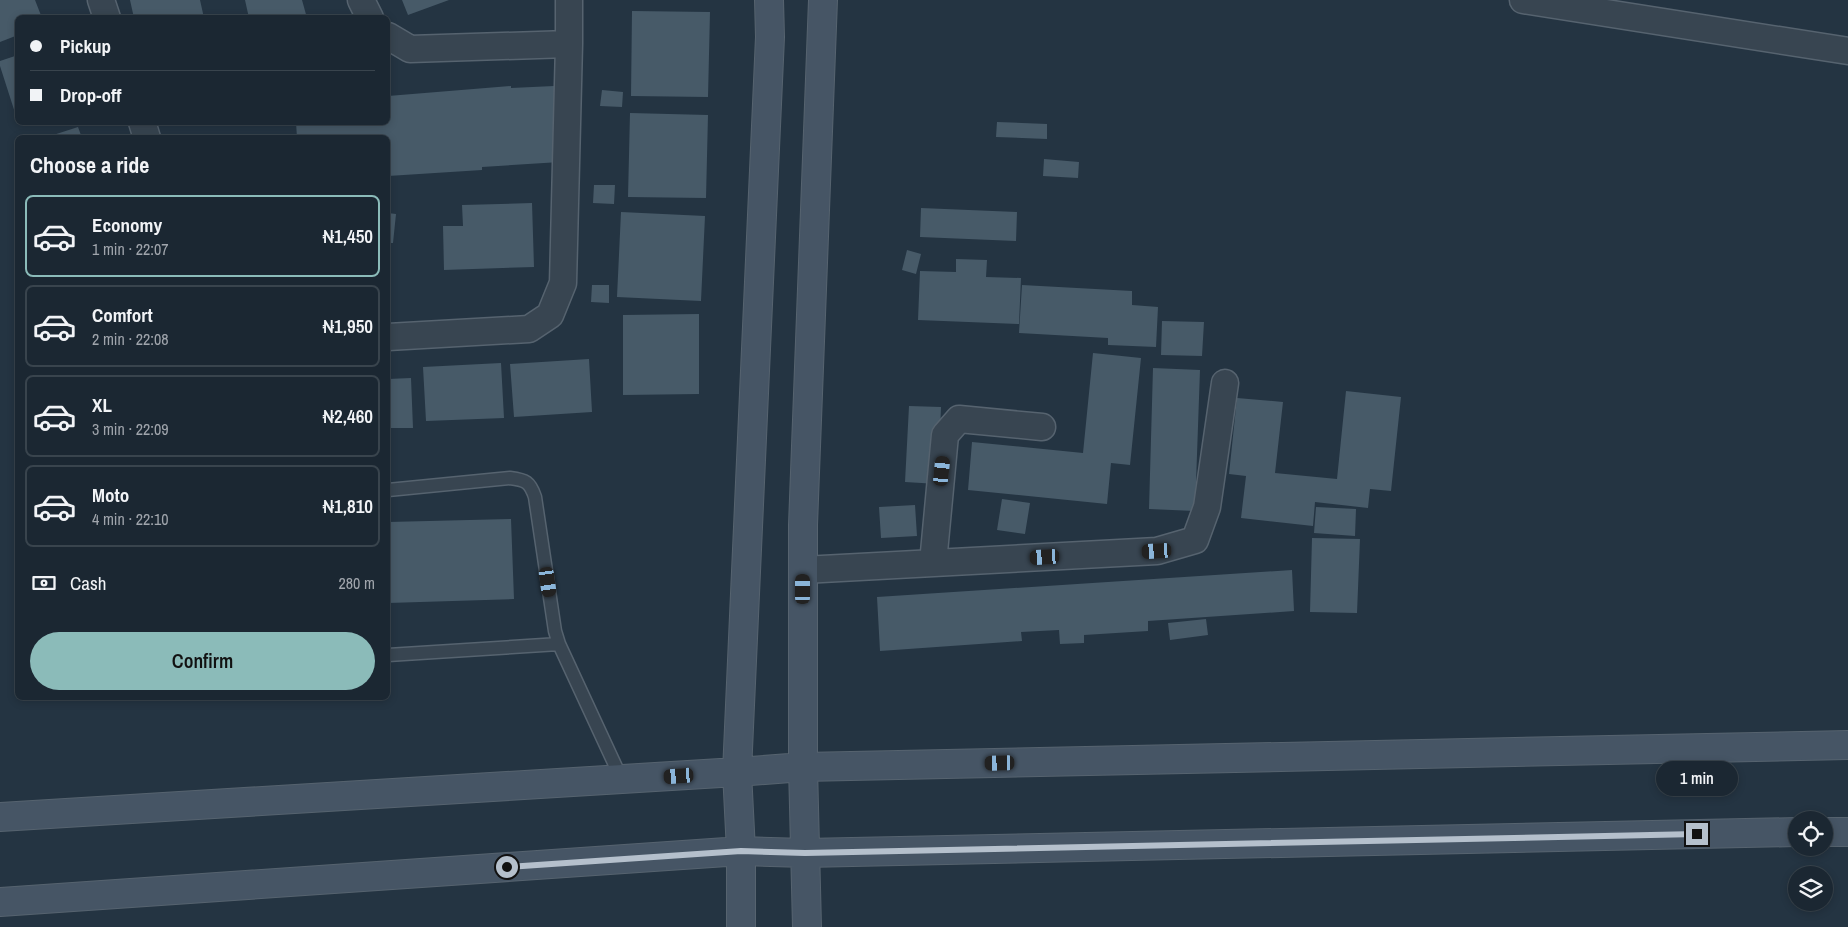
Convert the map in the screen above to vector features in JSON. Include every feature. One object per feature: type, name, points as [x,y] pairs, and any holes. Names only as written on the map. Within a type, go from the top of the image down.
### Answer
[{"type":"street","points":[[101,0],[106,15]]},
{"type":"street","points":[[362,0],[369,15]]},
{"type":"street","points":[[390,337],[529,329],[550,315],[563,283],[570,44],[569,0]]},
{"type":"street","points":[[741,927],[741,851],[737,772],[770,47],[769,0]]},
{"type":"street","points":[[806,927],[803,767],[803,525],[823,0]]},
{"type":"street","points":[[1523,0],[1848,51]]},
{"type":"street","points":[[390,37],[410,49],[570,44]]},
{"type":"street","points":[[803,570],[1157,551],[1196,540],[1207,507],[1225,383]]},
{"type":"street","points":[[933,563],[946,435],[959,420],[1042,427]]},
{"type":"street","points":[[0,817],[622,780],[803,767],[1848,745]]},
{"type":"street","points":[[0,902],[741,851],[805,853],[1788,832]]},
{"type":"street","points":[[1833,832],[1848,832]]},
{"type":"lane","points":[[390,490],[510,478],[524,480],[532,487],[555,632],[622,780]]},
{"type":"lane","points":[[390,656],[559,644]]},
{"type":"building","points":[[0,0],[35,0],[41,15],[15,15],[15,36],[0,42]]},
{"type":"building","points":[[130,0],[200,0],[203,15],[133,15]]},
{"type":"building","points":[[245,0],[302,0],[306,15],[248,15]]},
{"type":"building","points":[[402,0],[449,0],[408,15]]},
{"type":"building","points":[[632,11],[710,12],[708,97],[631,96]]},
{"type":"building","points":[[15,56],[15,113],[0,66],[0,61]]},
{"type":"building","points":[[511,86],[511,88],[554,86],[560,162],[482,167],[482,170],[390,176],[390,135],[297,135],[296,125],[390,125],[390,96]]},
{"type":"building","points":[[602,90],[623,92],[622,107],[600,106]]},
{"type":"building","points":[[630,113],[708,115],[706,198],[628,197]]},
{"type":"building","points":[[997,122],[1047,124],[1047,139],[996,137]]},
{"type":"building","points":[[78,127],[81,135],[53,135]]},
{"type":"building","points":[[1044,159],[1079,162],[1078,178],[1043,176]]},
{"type":"building","points":[[594,185],[615,185],[614,204],[593,203]]},
{"type":"building","points":[[532,203],[534,267],[444,270],[443,226],[463,226],[462,205]]},
{"type":"building","points":[[921,208],[1017,212],[1016,241],[920,237]]},
{"type":"building","points":[[621,212],[705,216],[701,301],[617,297]]},
{"type":"building","points":[[390,213],[396,214],[393,243],[390,243]]},
{"type":"building","points":[[907,250],[921,254],[916,274],[902,270]]},
{"type":"building","points":[[956,259],[987,260],[986,277],[1021,278],[1019,324],[918,320],[920,271],[956,272]]},
{"type":"building","points":[[592,285],[609,285],[609,303],[591,302]]},
{"type":"building","points":[[1022,285],[1132,291],[1132,305],[1158,307],[1156,347],[1108,345],[1108,338],[1019,333]]},
{"type":"building","points":[[699,314],[699,394],[623,395],[623,315]]},
{"type":"building","points":[[1162,321],[1204,322],[1202,356],[1161,355]]},
{"type":"building","points":[[1093,353],[1141,358],[1130,465],[1111,463],[1107,504],[968,490],[972,442],[1083,453]]},
{"type":"building","points":[[589,359],[592,412],[514,417],[510,364]]},
{"type":"building","points":[[501,363],[504,418],[426,421],[423,367]]},
{"type":"building","points":[[1153,368],[1200,370],[1195,511],[1149,509]]},
{"type":"building","points":[[411,378],[413,428],[390,428],[390,379]]},
{"type":"building","points":[[1346,391],[1401,397],[1391,491],[1370,489],[1368,508],[1315,502],[1313,526],[1241,518],[1246,476],[1229,474],[1237,398],[1283,402],[1275,473],[1337,479]]},
{"type":"building","points":[[909,406],[941,407],[938,484],[905,482]]},
{"type":"building","points":[[1002,499],[1030,503],[1025,534],[997,530]]},
{"type":"building","points":[[915,505],[917,536],[881,538],[879,507]]},
{"type":"building","points":[[1316,507],[1356,509],[1355,536],[1314,533]]},
{"type":"building","points":[[511,519],[514,599],[390,603],[390,522]]},
{"type":"building","points":[[1312,538],[1360,539],[1357,613],[1310,612]]},
{"type":"building","points":[[1292,570],[1294,611],[1148,621],[1148,631],[1084,635],[1084,643],[1060,644],[1059,630],[1021,632],[1022,641],[880,651],[877,597]]},
{"type":"building","points":[[1206,619],[1208,635],[1170,640],[1168,623]]},
{"type":"route","points":[[507,867],[741,851],[805,853],[1697,834]]}]
